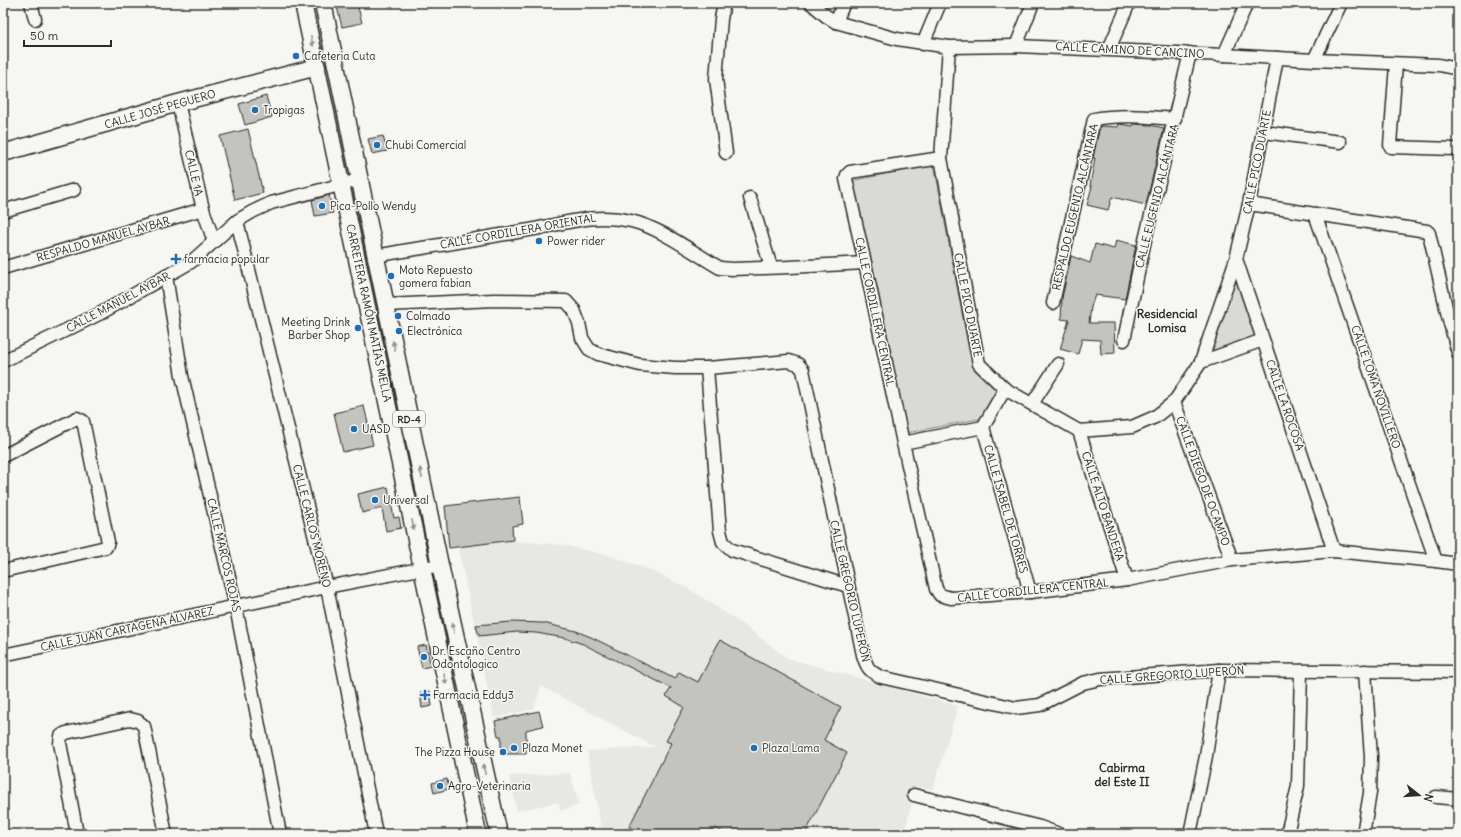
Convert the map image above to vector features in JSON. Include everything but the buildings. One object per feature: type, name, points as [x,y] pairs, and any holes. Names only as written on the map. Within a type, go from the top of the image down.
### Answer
[{"type":"main road","name":"CARRETERA RAMÓN MATÍAS MELLA","points":[[303,3],[478,834]]},
{"type":"main road","name":"CARRETERA RAMÓN MATÍAS MELLA","points":[[323,3],[440,565],[499,834]]},
{"type":"main road","name":"CALLE JOSÉ PEGUERO","points":[[3,153],[178,103],[317,67]]},
{"type":"street","points":[[31,3],[35,19]]},
{"type":"street","points":[[724,3],[721,19],[716,79],[726,153]]},
{"type":"street","name":"CALLE CAMINO DE CANCINO","points":[[811,3],[826,16],[836,22],[897,39],[949,47],[1016,46],[1109,49],[1439,65],[1458,69]]},
{"type":"street","points":[[836,22],[844,3]]},
{"type":"street","points":[[923,44],[940,3]]},
{"type":"street","points":[[1016,46],[1033,3]]},
{"type":"street","points":[[1109,49],[1128,3]]},
{"type":"street","points":[[1224,55],[1247,3]]},
{"type":"street","points":[[1314,60],[1341,3]]},
{"type":"street","name":"CALLE PICO DUARTE","points":[[949,47],[941,158],[979,364],[1005,389],[1079,431],[1132,427],[1155,417],[1174,402],[1201,362],[1236,259],[1249,204],[1278,58]]},
{"type":"street","name":"CALLE EUGENIO ALCÁNTARA","points":[[1124,340],[1145,240],[1190,53]]},
{"type":"street","points":[[1396,64],[1391,147],[1454,149]]},
{"type":"street","name":"CALLE 1A","points":[[178,103],[203,209],[214,242]]},
{"type":"street","name":"RESPALDO EUGENIO ALCÁNTARA","points":[[1053,303],[1094,119],[1105,117],[1139,116],[1175,120]]},
{"type":"street","points":[[1264,132],[1340,142]]},
{"type":"street","name":"CALLE CORDILLERA CENTRAL","points":[[941,158],[850,172],[847,174],[846,179],[903,443],[936,589],[940,595],[951,598],[1030,592],[1127,580],[1232,560],[1334,551],[1458,564]]},
{"type":"street","name":"CALLE MANUEL AYBAR","points":[[3,361],[101,313],[191,262],[237,221],[252,212],[271,203],[359,180]]},
{"type":"street","points":[[3,211],[74,190]]},
{"type":"street","points":[[750,198],[771,267]]},
{"type":"street","points":[[1249,204],[1427,231],[1429,233],[1458,353]]},
{"type":"street","name":"RESPALDO MANUEL AYBAR","points":[[3,268],[203,209]]},
{"type":"street","name":"CALLE LOMA NOVILLERO","points":[[1315,214],[1436,561]]},
{"type":"street","name":"CALLE CORDILLERA ORIENTAL","points":[[376,256],[525,231],[570,221],[609,217],[633,221],[650,227],[720,268],[790,267],[865,262]]},
{"type":"street","name":"CALLE CARLOS MORENO","points":[[237,221],[327,587],[376,834]]},
{"type":"street","name":"CALLE LA ROCOSA","points":[[1236,259],[1334,551]]},
{"type":"street","name":"CALLE MARCOS ROJAS","points":[[166,276],[182,376],[236,607],[280,834]]},
{"type":"street","name":"CALLE GREGORIO LUPERÓN","points":[[386,305],[494,300],[566,301],[574,310],[579,323],[582,338],[589,349],[593,352],[640,365],[675,368],[707,368],[789,361],[801,366],[863,655],[867,667],[881,678],[1016,708],[1040,705],[1083,683],[1100,679],[1219,670],[1458,672]]},
{"type":"street","points":[[1201,362],[1263,340]]},
{"type":"street","points":[[1032,404],[1058,364]]},
{"type":"street","points":[[707,368],[720,531],[723,542],[732,550],[848,586]]},
{"type":"street","points":[[903,443],[983,427],[1005,389]]},
{"type":"street","name":"CALLE DIEGO DE OCAMPO","points":[[1174,402],[1232,560]]},
{"type":"street","points":[[3,456],[77,418],[83,421],[108,542],[106,547],[3,570]]},
{"type":"street","name":"CALLE ISABEL DE TORRES","points":[[983,427],[1030,592]]},
{"type":"street","name":"CALLE ALTO BANDERA","points":[[1079,431],[1127,580]]},
{"type":"street","name":"CALLE JUAN CARTAGENA ÁLVAREZ","points":[[3,655],[327,587],[440,565]]},
{"type":"street","points":[[1190,834],[1206,756],[1219,670]]},
{"type":"street","points":[[1287,834],[1298,786],[1301,671]]},
{"type":"street","points":[[1363,834],[1370,793],[1371,757],[1365,672]]},
{"type":"street","points":[[77,834],[60,744],[61,736],[66,733],[130,719],[138,721],[144,726],[166,834]]},
{"type":"street","points":[[914,795],[1039,831],[1059,834]]},
{"type":"street","points":[[1436,797],[1458,799]]},
{"type":"shaded area","points":[[934,164],[969,351],[975,368],[996,390],[983,418],[907,433],[851,181]]},
{"type":"shaded area","points":[[1236,269],[1257,341],[1207,357]]},
{"type":"shaded area","points":[[512,541],[563,545],[607,555],[640,566],[686,587],[745,626],[787,658],[958,706],[933,789],[916,787],[904,834],[602,834],[587,751],[655,747],[541,686],[534,709],[494,718],[458,547]]},
{"type":"shaded area","points":[[570,773],[579,805],[561,811],[558,802],[517,811],[509,776]]},
{"type":"place","name":"Cafeteria Cuta","points":[[296,56]]},
{"type":"place","name":"Tropigas","points":[[255,110]]},
{"type":"place","name":"Chubi Comercial","points":[[377,145]]},
{"type":"place","name":"Pica-Pollo Wendy","points":[[322,206]]},
{"type":"place","name":"Power rider","points":[[539,241]]},
{"type":"place","name":"farmacia popular","points":[[176,259]]},
{"type":"place","name":"Moto Repuesto gomera fabian","points":[[391,276]]},
{"type":"place","name":"Colmado","points":[[398,316]]},
{"type":"place","name":"Meeting Drink Barber Shop","points":[[358,328]]},
{"type":"place","name":"Electrónica","points":[[399,331]]},
{"type":"place","name":"UASD","points":[[354,429]]},
{"type":"place","name":"Universal","points":[[375,500]]},
{"type":"place","name":"Dr. Escaño Centro Odontologico","points":[[424,657]]},
{"type":"place","name":"Farmacia Eddy3","points":[[425,695]]},
{"type":"place","name":"Plaza Monet","points":[[514,748]]},
{"type":"place","name":"Plaza Lama","points":[[754,748]]},
{"type":"place","name":"The Pizza House","points":[[503,752]]},
{"type":"place","name":"Agro-Veterinaria","points":[[440,786]]},
{"type":"district","name":"Residencial Lomisa","points":[[1167,321]]},
{"type":"district","name":"Cabirma del Este II","points":[[1122,775]]}]
